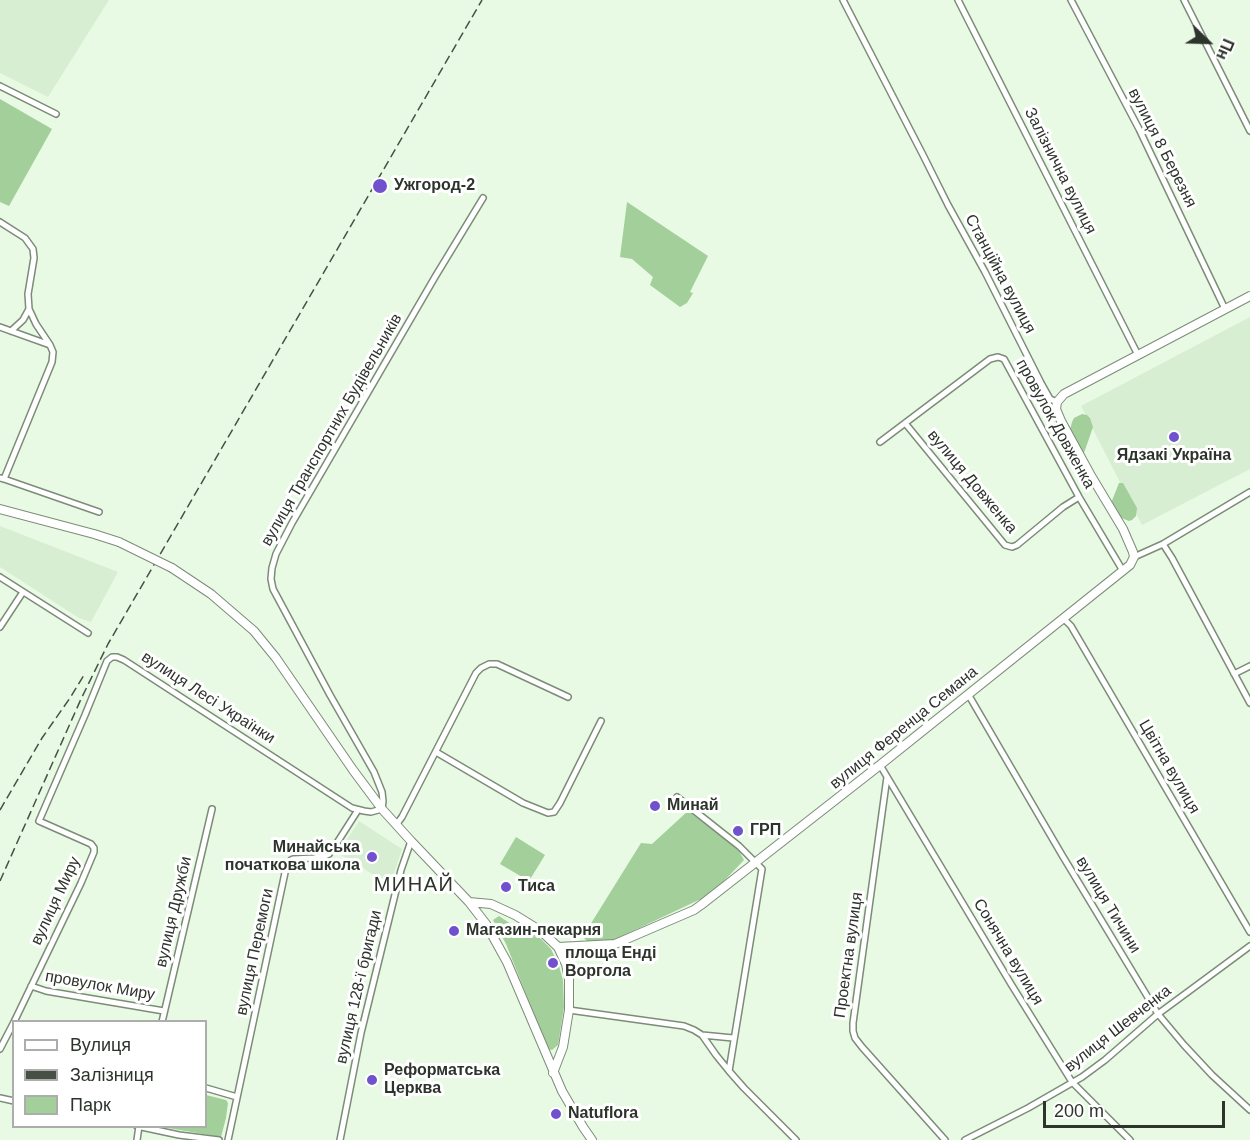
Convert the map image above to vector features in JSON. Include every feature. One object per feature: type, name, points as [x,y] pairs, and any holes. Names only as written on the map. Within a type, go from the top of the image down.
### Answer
[{"type":"street","name":"Станційна вулиця","points":[[843,0],[1041,383],[1050,399],[1057,402],[1056,408],[1061,421],[1123,529],[1134,557]]},
{"type":"street","name":"Залізнична вулиця","points":[[958,0],[1138,355]]},
{"type":"street","name":"вулиця 8 Березня","points":[[1071,0],[1139,129],[1225,309]]},
{"type":"street","points":[[1184,0],[1250,131]]},
{"type":"street","points":[[0,86],[56,114]]},
{"type":"street","name":"вулиця Транспортних Будівельників","points":[[382,809],[382,792],[374,772],[273,589],[272,568],[276,554],[292,523],[483,198]]},
{"type":"street","points":[[0,222],[25,238],[33,249],[34,258],[28,294],[29,309],[53,352],[52,362],[2,479],[99,512]]},
{"type":"street","points":[[1057,402],[1064,394],[1250,296]]},
{"type":"street","points":[[11,331],[29,309]]},
{"type":"street","points":[[0,327],[50,345]]},
{"type":"street","name":"провулок Довженка","points":[[880,442],[990,359],[998,357],[1004,359],[1079,497],[1123,571]]},
{"type":"street","name":"вулиця Довженка","points":[[905,423],[1005,545],[1012,547],[1017,544],[1079,497]]},
{"type":"street","name":"вулиця Ференца Семана","points":[[558,947],[609,945],[622,942],[694,910],[1123,571],[1134,557],[1163,544],[1250,492]]},
{"type":"street","points":[[0,509],[119,542],[172,568],[211,594],[254,631],[276,658],[382,809],[469,902],[486,924],[500,948],[553,1073],[572,1110],[592,1140]]},
{"type":"street","points":[[1163,544],[1250,704]]},
{"type":"street","points":[[0,577],[88,633]]},
{"type":"street","points":[[0,627],[23,592]]},
{"type":"street","name":"Цвітна вулиця","points":[[1063,618],[1077,637],[1250,932]]},
{"type":"street","name":"вулиця Лесі Українки","points":[[39,820],[107,661],[112,657],[117,657],[134,667],[358,810]]},
{"type":"street","points":[[396,825],[476,673],[489,664],[500,666],[568,697]]},
{"type":"street","points":[[1234,675],[1250,666]]},
{"type":"street","name":"вулиця Тичини","points":[[968,694],[1158,1014],[1184,1046],[1250,1110]]},
{"type":"street","points":[[436,752],[523,803],[548,813],[554,812],[601,720]]},
{"type":"street","name":"Сонячна вулиця","points":[[880,765],[1072,1082],[1130,1140]]},
{"type":"street","name":"Проектна вулиця","points":[[887,777],[853,1031],[862,1047],[945,1140]]},
{"type":"street","points":[[677,797],[739,846],[762,869],[729,1071]]},
{"type":"street","name":"вулиця Дружби","points":[[162,1020],[212,809]]},
{"type":"street","points":[[358,810],[371,812],[382,809]]},
{"type":"street","name":"вулиця Перемоги","points":[[228,1140],[288,863],[297,858],[314,858],[329,854],[358,810]]},
{"type":"street","name":"вулиця Миру","points":[[15,1020],[81,883],[94,850],[91,844],[39,820]]},
{"type":"street","name":"вулиця 128-ї бригади","points":[[340,1140],[361,1033],[401,870],[411,841]]},
{"type":"street","points":[[469,902],[491,904],[516,915],[558,947],[566,964],[569,1010],[563,1047],[553,1073]]},
{"type":"street","name":"вулиця Шевченка","points":[[965,1140],[1082,1077],[1158,1014],[1250,946]]},
{"type":"street","name":"провулок Миру","points":[[32,986],[46,991],[164,1011]]},
{"type":"street","points":[[569,1010],[684,1026],[702,1035],[733,1038]]},
{"type":"street","name":"вулиця Миру","points":[[0,1049],[12,1026]]},
{"type":"street","points":[[702,1035],[744,1088],[796,1140]]},
{"type":"street","points":[[207,1088],[237,1097]]},
{"type":"street","points":[[144,1128],[219,1140]]},
{"type":"shaded area","points":[[0,0],[109,0],[48,97],[0,73]]},
{"type":"shaded area","name":"Ядзакі Україна","points":[[1250,317],[1250,469],[1142,525],[1081,406]]},
{"type":"shaded area","points":[[0,526],[118,572],[91,622],[79,618],[0,567]]},
{"type":"shaded area","name":"Минайська початкова школа","points":[[359,821],[402,849],[390,885],[338,853]]},
{"type":"green space","points":[[0,99],[52,129],[9,206],[0,202]]},
{"type":"green space","points":[[627,202],[708,256],[690,292],[693,293],[687,303],[680,307],[650,285],[653,277],[632,259],[620,257]]},
{"type":"green space","points":[[1082,414],[1090,418],[1093,427],[1082,454],[1070,430],[1074,418]]},
{"type":"green space","points":[[1119,483],[1123,483],[1137,508],[1136,516],[1129,521],[1117,515],[1111,503]]},
{"type":"green space","points":[[688,811],[738,849],[744,860],[724,881],[703,898],[614,940],[587,941],[584,938],[585,933],[641,843],[652,844]]},
{"type":"green space","points":[[516,837],[545,855],[529,881],[500,864]]},
{"type":"green space","points":[[499,916],[514,926],[521,925],[533,931],[551,949],[559,966],[563,980],[564,1007],[558,1045],[552,1050],[548,1049],[506,944],[493,920]]},
{"type":"green space","points":[[207,1095],[226,1100],[228,1103],[221,1137],[168,1128],[207,1128]]},
{"type":"railway","points":[[0,881],[108,644],[482,0]]},
{"type":"railway","points":[[0,810],[42,738],[84,675]]},
{"type":"place","name":"Ужгород-2","points":[[380,186]]},
{"type":"place","name":"Ядзакі Україна","points":[[1174,437]]},
{"type":"place","name":"Минай","points":[[655,806]]},
{"type":"place","name":"ГРП","points":[[738,831]]},
{"type":"place","name":"Минайська початкова школа","points":[[372,857]]},
{"type":"place","name":"Тиса","points":[[506,887]]},
{"type":"place","name":"Магазин-пекарня","points":[[454,931]]},
{"type":"place","name":"площа Енді Воргола","points":[[553,963]]},
{"type":"place","name":"Реформатська Церква","points":[[372,1080]]},
{"type":"place","name":"Natuflora","points":[[556,1114]]},
{"type":"district","name":"МИНАЙ","points":[[414,885]]}]
